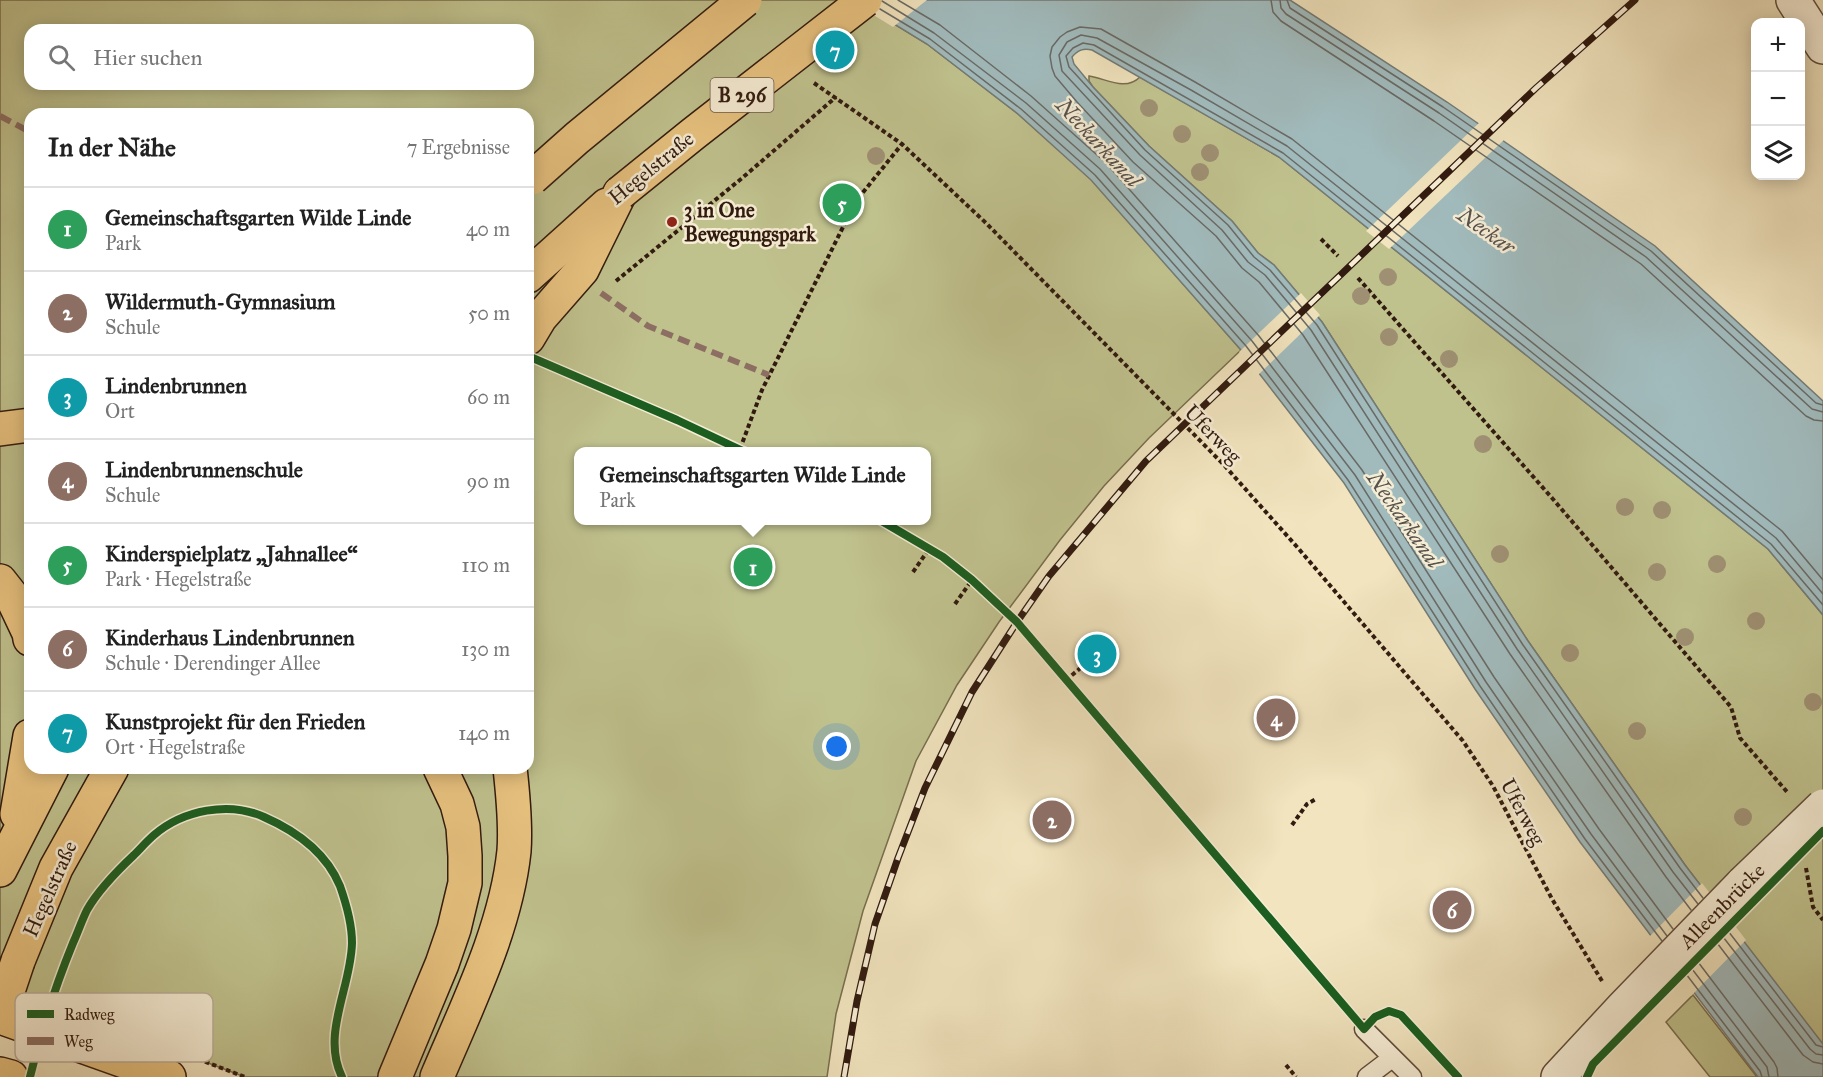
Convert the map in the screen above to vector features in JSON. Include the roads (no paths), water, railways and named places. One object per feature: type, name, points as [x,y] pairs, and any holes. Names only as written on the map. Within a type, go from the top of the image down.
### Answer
[{"type":"main road","points":[[534,176],[746,0]]},
{"type":"main road","name":"Hegelstraße","points":[[534,271],[620,193],[865,0]]},
{"type":"main road","points":[[534,328],[582,270],[620,193]]},
{"type":"main road","points":[[0,429],[24,426]]},
{"type":"main road","points":[[0,581],[11,595],[24,622]]},
{"type":"main road","points":[[6,857],[24,766]]},
{"type":"main road","points":[[6,857],[49,774]]},
{"type":"main road","name":"Hegelstraße","points":[[0,1016],[18,961],[56,868],[108,774]]},
{"type":"main road","points":[[93,799],[127,774]]},
{"type":"main road","points":[[395,1077],[446,955],[465,883],[463,827],[458,804],[443,774]]},
{"type":"main road","points":[[437,1077],[492,943],[508,891],[514,849],[510,774]]},
{"type":"main road","points":[[0,1016],[15,1021]]},
{"type":"main road","points":[[127,1062],[169,1077]]},
{"type":"main road","points":[[0,1074],[11,1077]]},
{"type":"street","points":[[1793,0],[1823,47]]},
{"type":"street","name":"Alleenbrücke","points":[[1558,1077],[1621,998],[1823,806]]},
{"type":"lane","points":[[1364,1029],[1412,1077]]},
{"type":"lane","points":[[1367,1077],[1392,1058]]},
{"type":"water","points":[[855,0],[1290,0],[1447,102],[1655,246],[1823,401],[1823,615],[1768,549],[1279,157],[1092,50],[1081,50],[1072,57],[1074,64],[1093,87],[1149,146],[1232,221],[1258,253],[1274,265],[1322,322],[1528,641],[1685,865],[1823,1044],[1823,1077],[1758,1077],[1580,842],[1475,689],[1344,483],[1241,350],[1091,180],[1018,114],[927,44]]},
{"type":"railway","points":[[844,1077],[857,1001],[875,924],[925,788],[972,692],[1049,576],[1146,461],[1536,88],[1635,0]]},
{"type":"place","name":"Kunstprojekt für den Frieden","points":[[835,50]]},
{"type":"place","name":"Kinderspielplatz „Jahnallee“","points":[[842,203]]},
{"type":"place","name":"3 in One Bewegungspark","points":[[672,222]]},
{"type":"place","name":"Gemeinschaftsgarten Wilde Linde","points":[[753,567]]},
{"type":"place","name":"Lindenbrunnen","points":[[1097,654]]},
{"type":"place","name":"Lindenbrunnenschule","points":[[1276,718]]},
{"type":"place","name":"Wildermuth-Gymnasium","points":[[1052,820]]},
{"type":"place","name":"Kinderhaus Lindenbrunnen","points":[[1452,910]]},
{"type":"water label","name":"Neckarkanal","points":[[1099,142]]},
{"type":"water label","name":"Neckar","points":[[1487,230]]},
{"type":"water label","name":"Neckarkanal","points":[[1405,519]]}]
